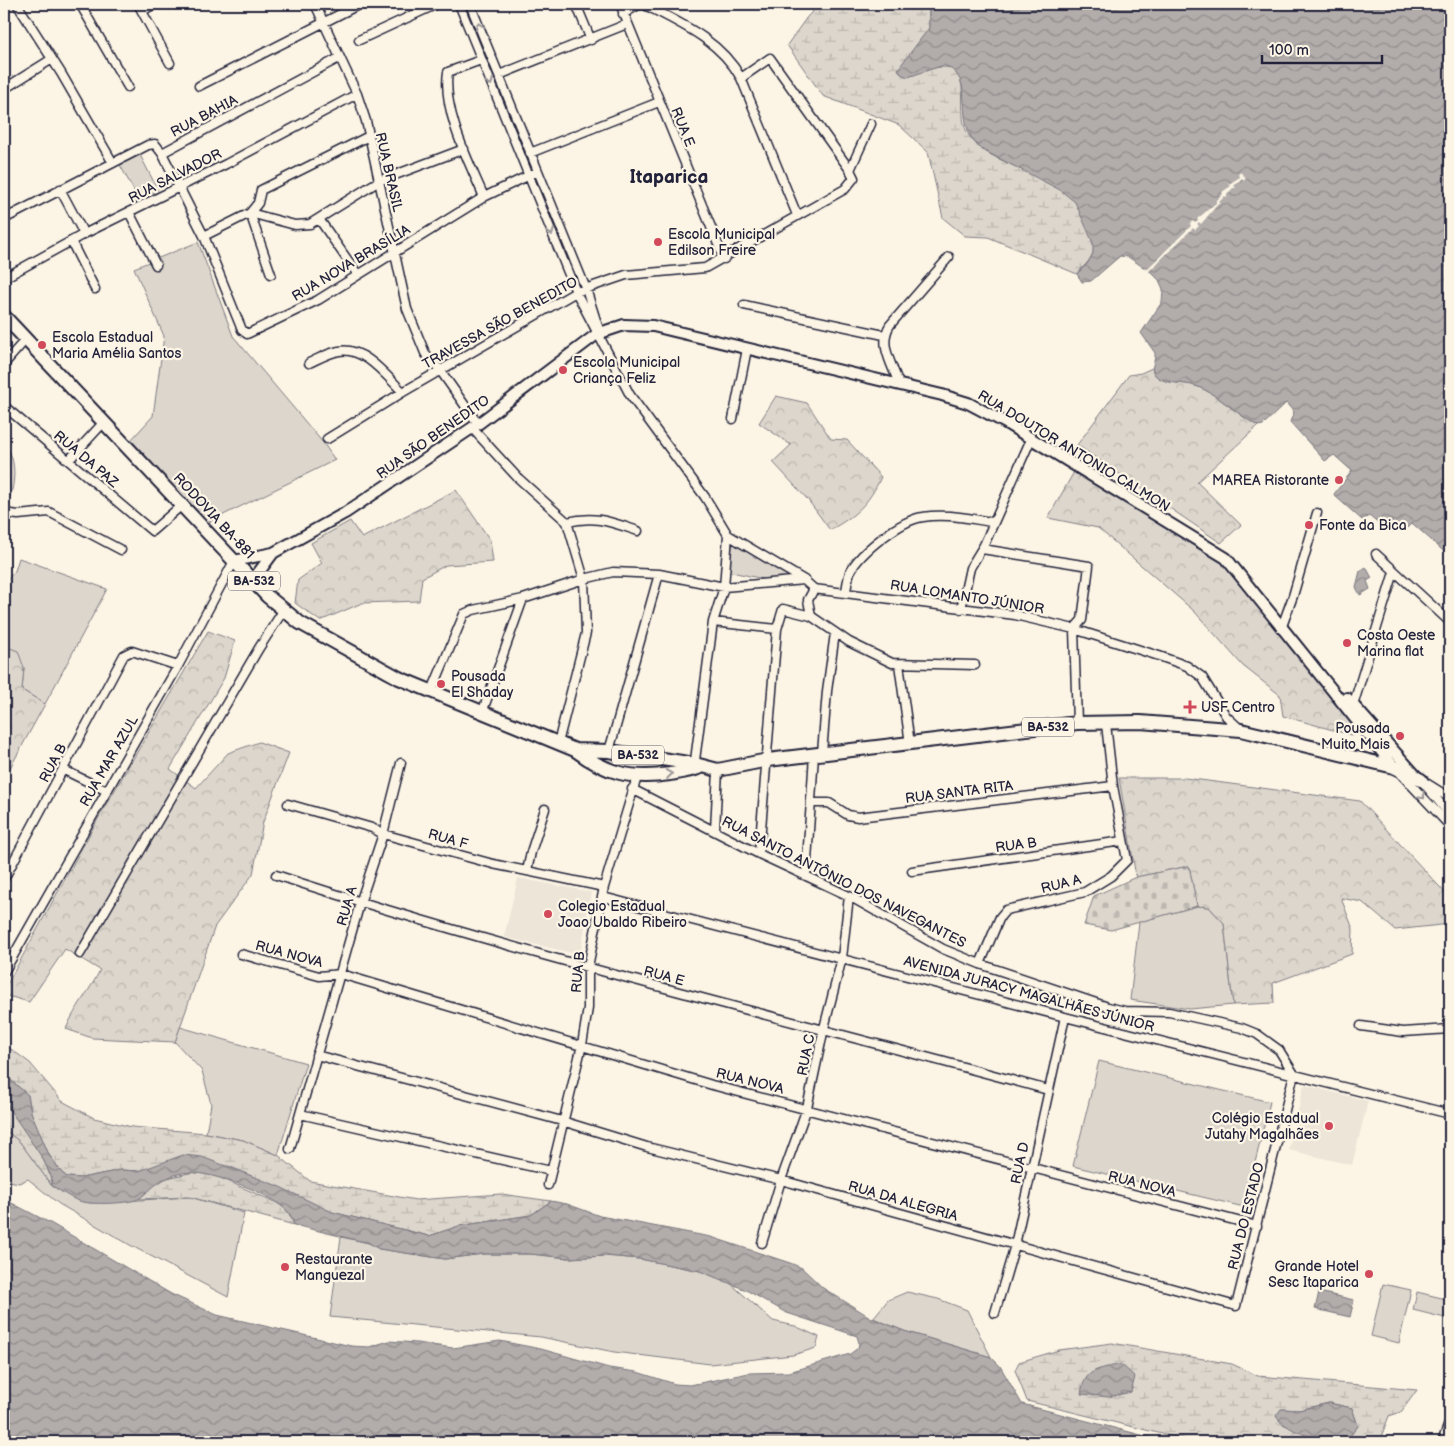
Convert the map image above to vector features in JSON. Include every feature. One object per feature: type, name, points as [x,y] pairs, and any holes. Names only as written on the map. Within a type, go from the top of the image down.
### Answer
[{"type":"main road","name":"RODOVIA BA-881","points":[[4,316],[283,611],[343,648],[431,693],[575,750]]},
{"type":"main road","name":"BA-532","points":[[575,750],[609,751],[718,770],[768,760],[1077,723],[1169,723],[1241,730],[1394,767],[1420,780]]},
{"type":"main road","name":"BA-532","points":[[575,750],[635,783],[697,767]]},
{"type":"street","points":[[17,4],[52,59],[113,163]]},
{"type":"street","points":[[80,4],[128,87]]},
{"type":"street","points":[[155,4],[140,7],[170,63]]},
{"type":"street","name":"RUA BRASIL","points":[[315,4],[357,94],[366,121],[407,309],[424,353],[440,370],[475,426],[517,477],[567,522]]},
{"type":"street","points":[[199,86],[360,4]]},
{"type":"street","points":[[359,40],[437,4]]},
{"type":"street","points":[[459,4],[502,114],[576,292],[630,395],[705,497],[728,535],[804,580],[814,589],[808,600],[811,616]]},
{"type":"street","points":[[470,4],[536,172],[586,289],[599,334]]},
{"type":"street","points":[[576,4],[591,40]]},
{"type":"street","name":"RUA E","points":[[620,4],[724,259]]},
{"type":"street","points":[[623,14],[641,4],[682,24],[713,44],[732,62],[741,78],[797,215]]},
{"type":"street","points":[[499,75],[591,40],[627,24]]},
{"type":"street","points":[[476,49],[486,44]]},
{"type":"street","name":"RUA BAHIA","points":[[4,219],[151,144],[157,145],[162,153],[339,58]]},
{"type":"street","points":[[741,78],[770,58],[850,170]]},
{"type":"street","points":[[4,89],[52,59]]},
{"type":"street","points":[[481,60],[448,72],[447,94],[464,149],[484,198]]},
{"type":"street","name":"RUA SALVADOR","points":[[4,278],[84,234],[180,188],[357,94]]},
{"type":"street","points":[[530,153],[659,102]]},
{"type":"street","points":[[502,114],[512,110]]},
{"type":"street","name":"TRAVESSA SÃO BENEDITO","points":[[327,439],[440,370],[576,292],[626,275],[705,268],[845,189],[854,178],[850,170],[871,124]]},
{"type":"street","points":[[204,236],[250,213],[258,203],[261,190],[368,137]]},
{"type":"street","points":[[250,213],[295,225],[310,224],[378,181],[464,149]]},
{"type":"street","name":"RUA NOVA BRASÍLIA","points":[[162,153],[204,236],[242,330],[247,334],[318,300],[484,198],[536,172]]},
{"type":"street","points":[[60,189],[84,234]]},
{"type":"street","points":[[129,212],[156,265]]},
{"type":"street","points":[[250,213],[272,274]]},
{"type":"street","points":[[319,220],[358,275]]},
{"type":"street","points":[[71,241],[95,289]]},
{"type":"street","points":[[898,384],[886,349],[884,335],[890,325],[949,257]]},
{"type":"street","points":[[744,305],[884,335]]},
{"type":"street","name":"RUA DOUTOR ANTONIO CALMON","points":[[599,334],[624,325],[645,324],[898,384],[968,404],[1031,439],[1226,558],[1352,709],[1394,767]]},
{"type":"street","name":"RUA SÃO BENEDITO","points":[[234,560],[273,553],[345,513],[475,426],[599,334]]},
{"type":"street","points":[[4,364],[26,339]]},
{"type":"street","points":[[732,419],[747,349]]},
{"type":"street","points":[[309,363],[338,351],[353,352],[364,356],[403,392]]},
{"type":"street","name":"RUA DA PAZ","points":[[4,406],[152,532],[182,504]]},
{"type":"street","points":[[69,460],[104,422]]},
{"type":"street","points":[[961,609],[970,568],[982,548],[1031,439]]},
{"type":"street","points":[[4,513],[18,515],[49,512],[121,550]]},
{"type":"street","points":[[1282,625],[1317,513]]},
{"type":"street","points":[[846,591],[850,572],[862,556],[907,521],[923,517],[948,516],[993,522]]},
{"type":"street","points":[[558,744],[586,632],[584,579],[567,522],[582,518],[600,518],[638,531]]},
{"type":"street","points":[[697,767],[713,622],[724,587],[728,535]]},
{"type":"street","points":[[982,548],[1089,566],[1082,620],[1074,629],[1077,723]]},
{"type":"street","name":"RUA SÃO BENEDITO","points":[[253,580],[273,553]]},
{"type":"street","points":[[1376,554],[1450,622]]},
{"type":"street","name":"RUA MAR AZUL","points":[[4,972],[178,666],[234,560]]},
{"type":"street","points":[[431,693],[464,614],[473,610],[523,599],[584,579],[613,572],[659,574],[724,587],[804,580]]},
{"type":"street","points":[[1352,709],[1394,572]]},
{"type":"street","points":[[609,751],[659,574]]},
{"type":"street","name":"RUA LOMANTO JÚNIOR","points":[[814,589],[846,591],[961,609],[1015,615],[1074,629],[1187,666],[1202,677],[1226,716],[1241,730]]},
{"type":"street","points":[[482,713],[523,599]]},
{"type":"street","points":[[759,854],[768,760],[777,628],[784,609],[811,616],[835,633],[879,658],[899,664],[975,665]]},
{"type":"street","points":[[80,954],[259,648],[283,611]]},
{"type":"street","points":[[713,622],[777,628]]},
{"type":"street","points":[[806,876],[811,803],[835,633]]},
{"type":"street","name":"RUA B","points":[[4,879],[127,652],[132,651],[178,666]]},
{"type":"street","points":[[899,664],[910,744]]},
{"type":"street","name":"RUA DOUTOR ANTONIO CALMON","points":[[1352,709],[1420,780]]},
{"type":"street","name":"RUA A","points":[[980,964],[1000,918],[1006,910],[1085,892],[1111,876],[1127,860],[1114,786],[1106,724]]},
{"type":"street","name":"RUA A","points":[[290,1149],[360,903],[383,834],[401,763]]},
{"type":"street","points":[[1394,767],[1450,826]]},
{"type":"street","points":[[64,770],[106,791]]},
{"type":"street","points":[[715,830],[718,770]]},
{"type":"street","name":"BA-532","points":[[1420,780],[1450,798]]},
{"type":"street","name":"BA-532","points":[[1420,780],[1450,815]]},
{"type":"street","name":"RUA B","points":[[548,1185],[582,1045],[588,1008],[588,967],[604,887],[635,783]]},
{"type":"street","name":"RUA SANTO ANTÔNIO DOS NAVEGANTES","points":[[635,783],[759,854],[848,896],[943,949],[980,964],[1125,1011],[1169,1012],[1242,1028],[1257,1034],[1279,1050],[1294,1074]]},
{"type":"street","name":"RUA SANTA RITA","points":[[811,803],[829,803],[848,815],[858,816],[1114,786]]},
{"type":"street","name":"RUA F","points":[[288,804],[372,828],[383,834],[493,864],[604,887]]},
{"type":"street","points":[[527,871],[545,809]]},
{"type":"street","name":"RUA B","points":[[912,871],[1123,841]]},
{"type":"street","name":"RUA E","points":[[276,876],[360,903],[667,990],[824,1028],[1048,1090]]},
{"type":"street","name":"RUA C","points":[[762,1243],[781,1180],[808,1108],[824,1028],[842,958],[848,896]]},
{"type":"street","name":"AVENIDA JURACY MAGALHÃES JÚNIOR","points":[[603,897],[1064,1017],[1450,1114]]},
{"type":"street","name":"RUA NOVA","points":[[240,954],[319,976],[341,974],[712,1085],[808,1108],[1031,1170],[1257,1226]]},
{"type":"street","name":"RUA D","points":[[995,1313],[1015,1245],[1064,1017]]},
{"type":"street","points":[[1360,1026],[1403,1032],[1450,1029]]},
{"type":"street","points":[[316,1055],[562,1121]]},
{"type":"street","name":"RUA DO ESTADO","points":[[1236,1306],[1294,1074]]},
{"type":"street","points":[[300,1114],[551,1170]]},
{"type":"street","name":"RUA DA ALEGRIA","points":[[562,1121],[647,1148],[781,1180],[1236,1306]]},
{"type":"street","points":[[1442,1442],[1449,1433],[1450,1421]]},
{"type":"shaded area","name":"Colegio Estadual Joao Ubaldo Ribeiro","points":[[518,878],[591,892],[580,955],[504,937]]},
{"type":"shaded area","name":"Colégio Estadual Jutahy Magalhães","points":[[1304,1085],[1368,1101],[1352,1165],[1289,1150]]},
{"type":"green space","points":[[820,4],[929,4],[929,28],[921,41],[934,68],[947,67],[955,71],[960,78],[963,121],[971,138],[981,149],[993,156],[1058,188],[1078,206],[1093,243],[1093,253],[1077,274],[988,237],[965,236],[943,218],[928,152],[899,125],[823,96],[787,45],[807,17]]},
{"type":"green space","points":[[140,155],[158,190],[139,200],[120,165]]},
{"type":"green space","points":[[198,242],[233,336],[324,444],[335,460],[207,523],[131,440],[153,416],[164,336],[134,268]]},
{"type":"green space","points":[[1152,368],[1159,378],[1203,389],[1258,426],[1197,482],[1241,525],[1221,543],[1077,445],[1129,375],[1141,373]]},
{"type":"green space","points":[[776,396],[807,403],[831,439],[847,440],[881,477],[866,502],[847,520],[830,530],[808,500],[773,462],[791,445],[759,423]]},
{"type":"green space","points":[[4,448],[7,448],[13,461],[14,478],[11,495],[4,508]]},
{"type":"green space","points":[[1075,470],[1219,558],[1358,728],[1351,735],[1283,716],[1280,695],[1243,666],[1194,611],[1098,528],[1048,518]]},
{"type":"green space","points":[[456,490],[490,540],[493,562],[446,565],[422,578],[419,601],[362,603],[320,621],[295,603],[298,580],[322,563],[311,543],[350,521],[362,538]]},
{"type":"green space","points":[[733,542],[795,578],[773,581],[727,571]]},
{"type":"green space","points":[[19,558],[107,589],[45,704],[22,690],[24,668],[10,648],[4,653],[4,583],[15,571]]},
{"type":"green space","points":[[208,631],[235,641],[224,678],[170,769],[196,788],[228,753],[259,742],[289,753],[263,822],[253,874],[215,926],[175,1042],[92,1038],[66,1029],[100,970],[65,949],[29,1002],[4,995],[4,990],[99,817]]},
{"type":"green space","points":[[10,648],[18,651],[24,668],[22,690],[45,704],[4,779],[4,653]]},
{"type":"green space","points":[[579,750],[684,767],[636,781]]},
{"type":"green space","points":[[1119,778],[1185,778],[1360,801],[1450,898],[1450,924],[1395,930],[1362,902],[1341,898],[1353,929],[1352,954],[1273,983],[1274,1003],[1233,1005],[1224,923],[1209,907],[1197,906],[1189,866],[1136,877]]},
{"type":"green space","points":[[1189,866],[1197,906],[1111,930],[1084,925],[1094,896],[1136,877]]},
{"type":"green space","points":[[1197,906],[1209,907],[1224,923],[1233,1005],[1190,1009],[1130,1000],[1139,922]]},
{"type":"green space","points":[[180,1027],[306,1063],[278,1155],[243,1140],[206,1133],[211,1104],[202,1071],[175,1042]]},
{"type":"green space","points":[[4,1044],[30,1063],[62,1101],[94,1118],[132,1127],[206,1133],[243,1140],[278,1155],[310,1181],[416,1200],[501,1194],[551,1201],[531,1215],[459,1226],[429,1236],[332,1212],[229,1166],[152,1167],[139,1171],[121,1170],[81,1178],[67,1177],[49,1155],[31,1112],[28,1095],[4,1074]]},
{"type":"green space","points":[[1099,1061],[1270,1102],[1244,1207],[1073,1166]]},
{"type":"green space","points":[[4,1101],[40,1153],[50,1175],[52,1186],[20,1142],[4,1129]]},
{"type":"green space","points":[[4,1129],[20,1142],[52,1186],[90,1203],[190,1197],[244,1213],[228,1297],[130,1245],[59,1204],[28,1179],[19,1183],[4,1180]]},
{"type":"green space","points":[[193,1172],[216,1176],[273,1201],[286,1211],[294,1225],[190,1197],[139,1199],[159,1180]]},
{"type":"green space","points":[[341,1237],[369,1243],[379,1249],[445,1259],[483,1254],[530,1254],[569,1258],[605,1256],[640,1259],[700,1271],[730,1283],[773,1321],[795,1326],[819,1337],[816,1348],[793,1355],[710,1364],[614,1352],[541,1337],[330,1317]]},
{"type":"green space","points":[[1383,1284],[1411,1290],[1399,1343],[1371,1336]]},
{"type":"green space","points":[[907,1292],[938,1299],[967,1310],[991,1357],[904,1331],[873,1318],[888,1300]]},
{"type":"green space","points":[[1417,1292],[1450,1300],[1449,1319],[1413,1310]]},
{"type":"green space","points":[[1112,1343],[1232,1364],[1258,1376],[1417,1390],[1401,1412],[1389,1416],[1379,1442],[1345,1442],[1358,1426],[1352,1408],[1329,1403],[1299,1410],[1282,1409],[1276,1416],[1282,1424],[1331,1442],[1195,1442],[1027,1401],[1015,1370],[1019,1362],[1059,1350]]},
{"type":"water","points":[[929,4],[1450,4],[1450,557],[1412,523],[1404,531],[1399,527],[1394,532],[1380,525],[1369,516],[1362,520],[1335,496],[1334,494],[1352,471],[1334,455],[1325,461],[1290,422],[1294,412],[1286,403],[1263,425],[1258,426],[1203,389],[1196,386],[1174,383],[1155,375],[1153,367],[1155,353],[1141,333],[1162,302],[1163,289],[1159,280],[1151,272],[1128,257],[1120,256],[1091,281],[1082,282],[1077,274],[1088,263],[1093,253],[1093,243],[1075,202],[1060,190],[981,149],[972,138],[967,126],[963,91],[955,72],[944,65],[908,77],[901,74],[898,69],[929,28]]},
{"type":"water","points":[[1366,567],[1372,578],[1367,581],[1370,589],[1360,595],[1356,587],[1360,571]]},
{"type":"water","points":[[4,1074],[28,1095],[31,1112],[49,1155],[67,1177],[81,1178],[121,1170],[139,1171],[183,1155],[202,1157],[278,1186],[332,1212],[429,1236],[459,1226],[531,1215],[551,1201],[567,1204],[600,1216],[711,1237],[802,1268],[823,1288],[870,1317],[904,1331],[991,1357],[1000,1366],[1022,1404],[1168,1442],[4,1442],[4,1199],[52,1224],[171,1294],[217,1315],[351,1346],[369,1347],[389,1341],[453,1348],[500,1341],[541,1349],[609,1368],[637,1372],[675,1384],[690,1385],[749,1373],[789,1372],[850,1354],[858,1348],[859,1343],[857,1336],[787,1313],[746,1290],[700,1271],[640,1259],[605,1256],[569,1258],[530,1254],[483,1254],[445,1259],[379,1249],[369,1243],[294,1225],[288,1212],[273,1200],[234,1182],[205,1174],[182,1173],[169,1177],[159,1182],[140,1198],[128,1202],[101,1203],[79,1201],[52,1186],[51,1176],[43,1159],[4,1101]]},
{"type":"water","points":[[1319,1292],[1354,1300],[1350,1317],[1315,1309]]},
{"type":"water","points":[[1121,1364],[1135,1377],[1131,1392],[1108,1397],[1081,1394],[1086,1379],[1094,1371]]},
{"type":"water","points":[[1329,1403],[1352,1408],[1358,1426],[1345,1442],[1317,1439],[1308,1436],[1290,1428],[1276,1416],[1281,1409],[1299,1410]]},
{"type":"pier","points":[[1240,172],[1246,178],[1244,180],[1242,178],[1234,186],[1236,188],[1233,188],[1227,194],[1227,197],[1225,196],[1219,202],[1221,204],[1218,204],[1201,224],[1199,222],[1197,224],[1199,226],[1195,230],[1193,228],[1148,272],[1145,271],[1191,226],[1190,224],[1193,221],[1195,223],[1198,221],[1197,219],[1208,210],[1207,208],[1216,203],[1216,199],[1223,194],[1222,192],[1231,186],[1229,184],[1240,177],[1238,175]]},
{"type":"place","name":"Escola Municipal Edilson Freire","points":[[658,242]]},
{"type":"place","name":"Escola Estadual Maria Amélia Santos","points":[[42,345]]},
{"type":"place","name":"Escola Municipal Criança Feliz","points":[[563,370]]},
{"type":"place","name":"MAREA Ristorante","points":[[1339,480]]},
{"type":"place","name":"Fonte da Bica","points":[[1309,525]]},
{"type":"place","name":"Costa Oeste Marina flat","points":[[1347,643]]},
{"type":"place","name":"Pousada El Shaday","points":[[441,684]]},
{"type":"place","name":"USF Centro","points":[[1190,707]]},
{"type":"place","name":"Pousada Muito Mais","points":[[1400,736]]},
{"type":"place","name":"Colegio Estadual Joao Ubaldo Ribeiro","points":[[548,914]]},
{"type":"place","name":"Colégio Estadual Jutahy Magalhães","points":[[1329,1126]]},
{"type":"place","name":"Restaurante Manguezal","points":[[285,1267]]},
{"type":"place","name":"Grande Hotel Sesc Itaparica","points":[[1369,1274]]},
{"type":"district","name":"Itaparica","points":[[669,177]]}]
